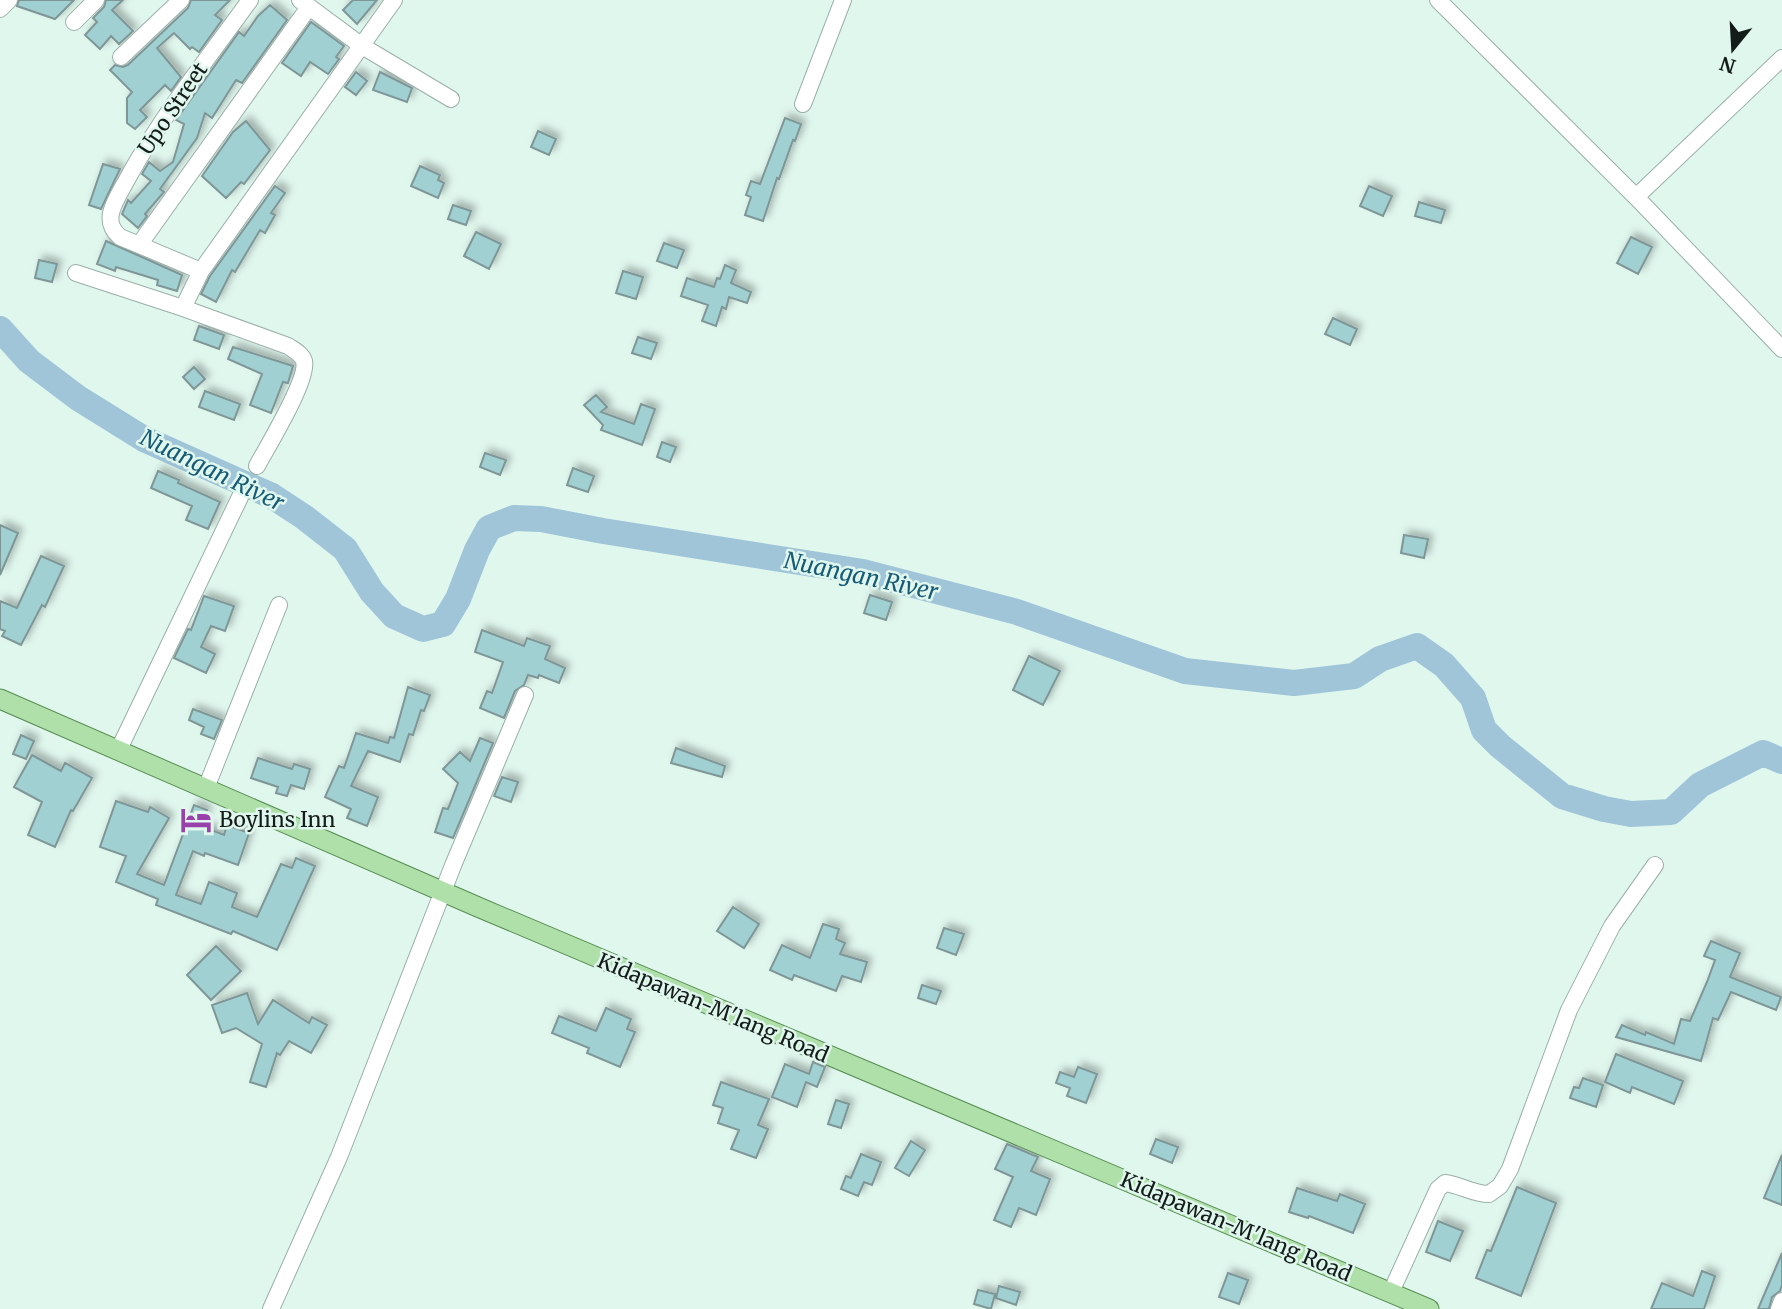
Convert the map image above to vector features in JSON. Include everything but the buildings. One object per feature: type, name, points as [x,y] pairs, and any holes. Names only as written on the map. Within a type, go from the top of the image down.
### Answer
[{"type":"main road","name":"Kidapawan-M'lang Road","points":[[0,698],[443,892],[1429,1309]]},
{"type":"street","points":[[0,9],[9,0]]},
{"type":"street","points":[[74,22],[96,0]]},
{"type":"street","points":[[121,57],[181,0]]},
{"type":"street","name":"Upo Street","points":[[139,245],[120,237],[111,226],[111,212],[136,163],[250,0]]},
{"type":"street","points":[[803,104],[843,0]]},
{"type":"street","points":[[1438,0],[1636,197],[1782,349]]},
{"type":"street","points":[[183,308],[201,271],[392,1]]},
{"type":"street","points":[[201,271],[139,245],[304,4],[362,46],[451,99]]},
{"type":"street","points":[[1636,197],[1782,58]]},
{"type":"street","points":[[76,273],[288,346],[304,360],[300,386],[257,466]]},
{"type":"street","points":[[118,749],[240,497]]},
{"type":"street","points":[[206,788],[279,605]]},
{"type":"street","points":[[271,1309],[339,1157],[443,892],[525,695]]},
{"type":"street","points":[[1391,1292],[1438,1189],[1445,1183],[1478,1194],[1489,1194],[1500,1186],[1510,1170],[1569,1010],[1612,926],[1655,865]]},
{"type":"street","points":[[1779,1309],[1782,1301]]},
{"type":"waterway","name":"Nuangan River","points":[[0,329],[29,361],[78,398],[144,439],[272,496],[304,517],[345,549],[372,592],[394,616],[423,629],[443,624],[458,599],[477,550],[489,528],[514,518],[541,519],[863,572],[1017,612],[1185,671],[1294,683],[1354,676],[1380,659],[1417,646],[1444,665],[1473,698],[1484,730],[1500,746],[1562,796],[1604,809],[1631,814],[1671,812],[1700,785],[1763,753],[1782,761]]},
{"type":"place","name":"Boylins Inn","points":[[196,820]]}]
